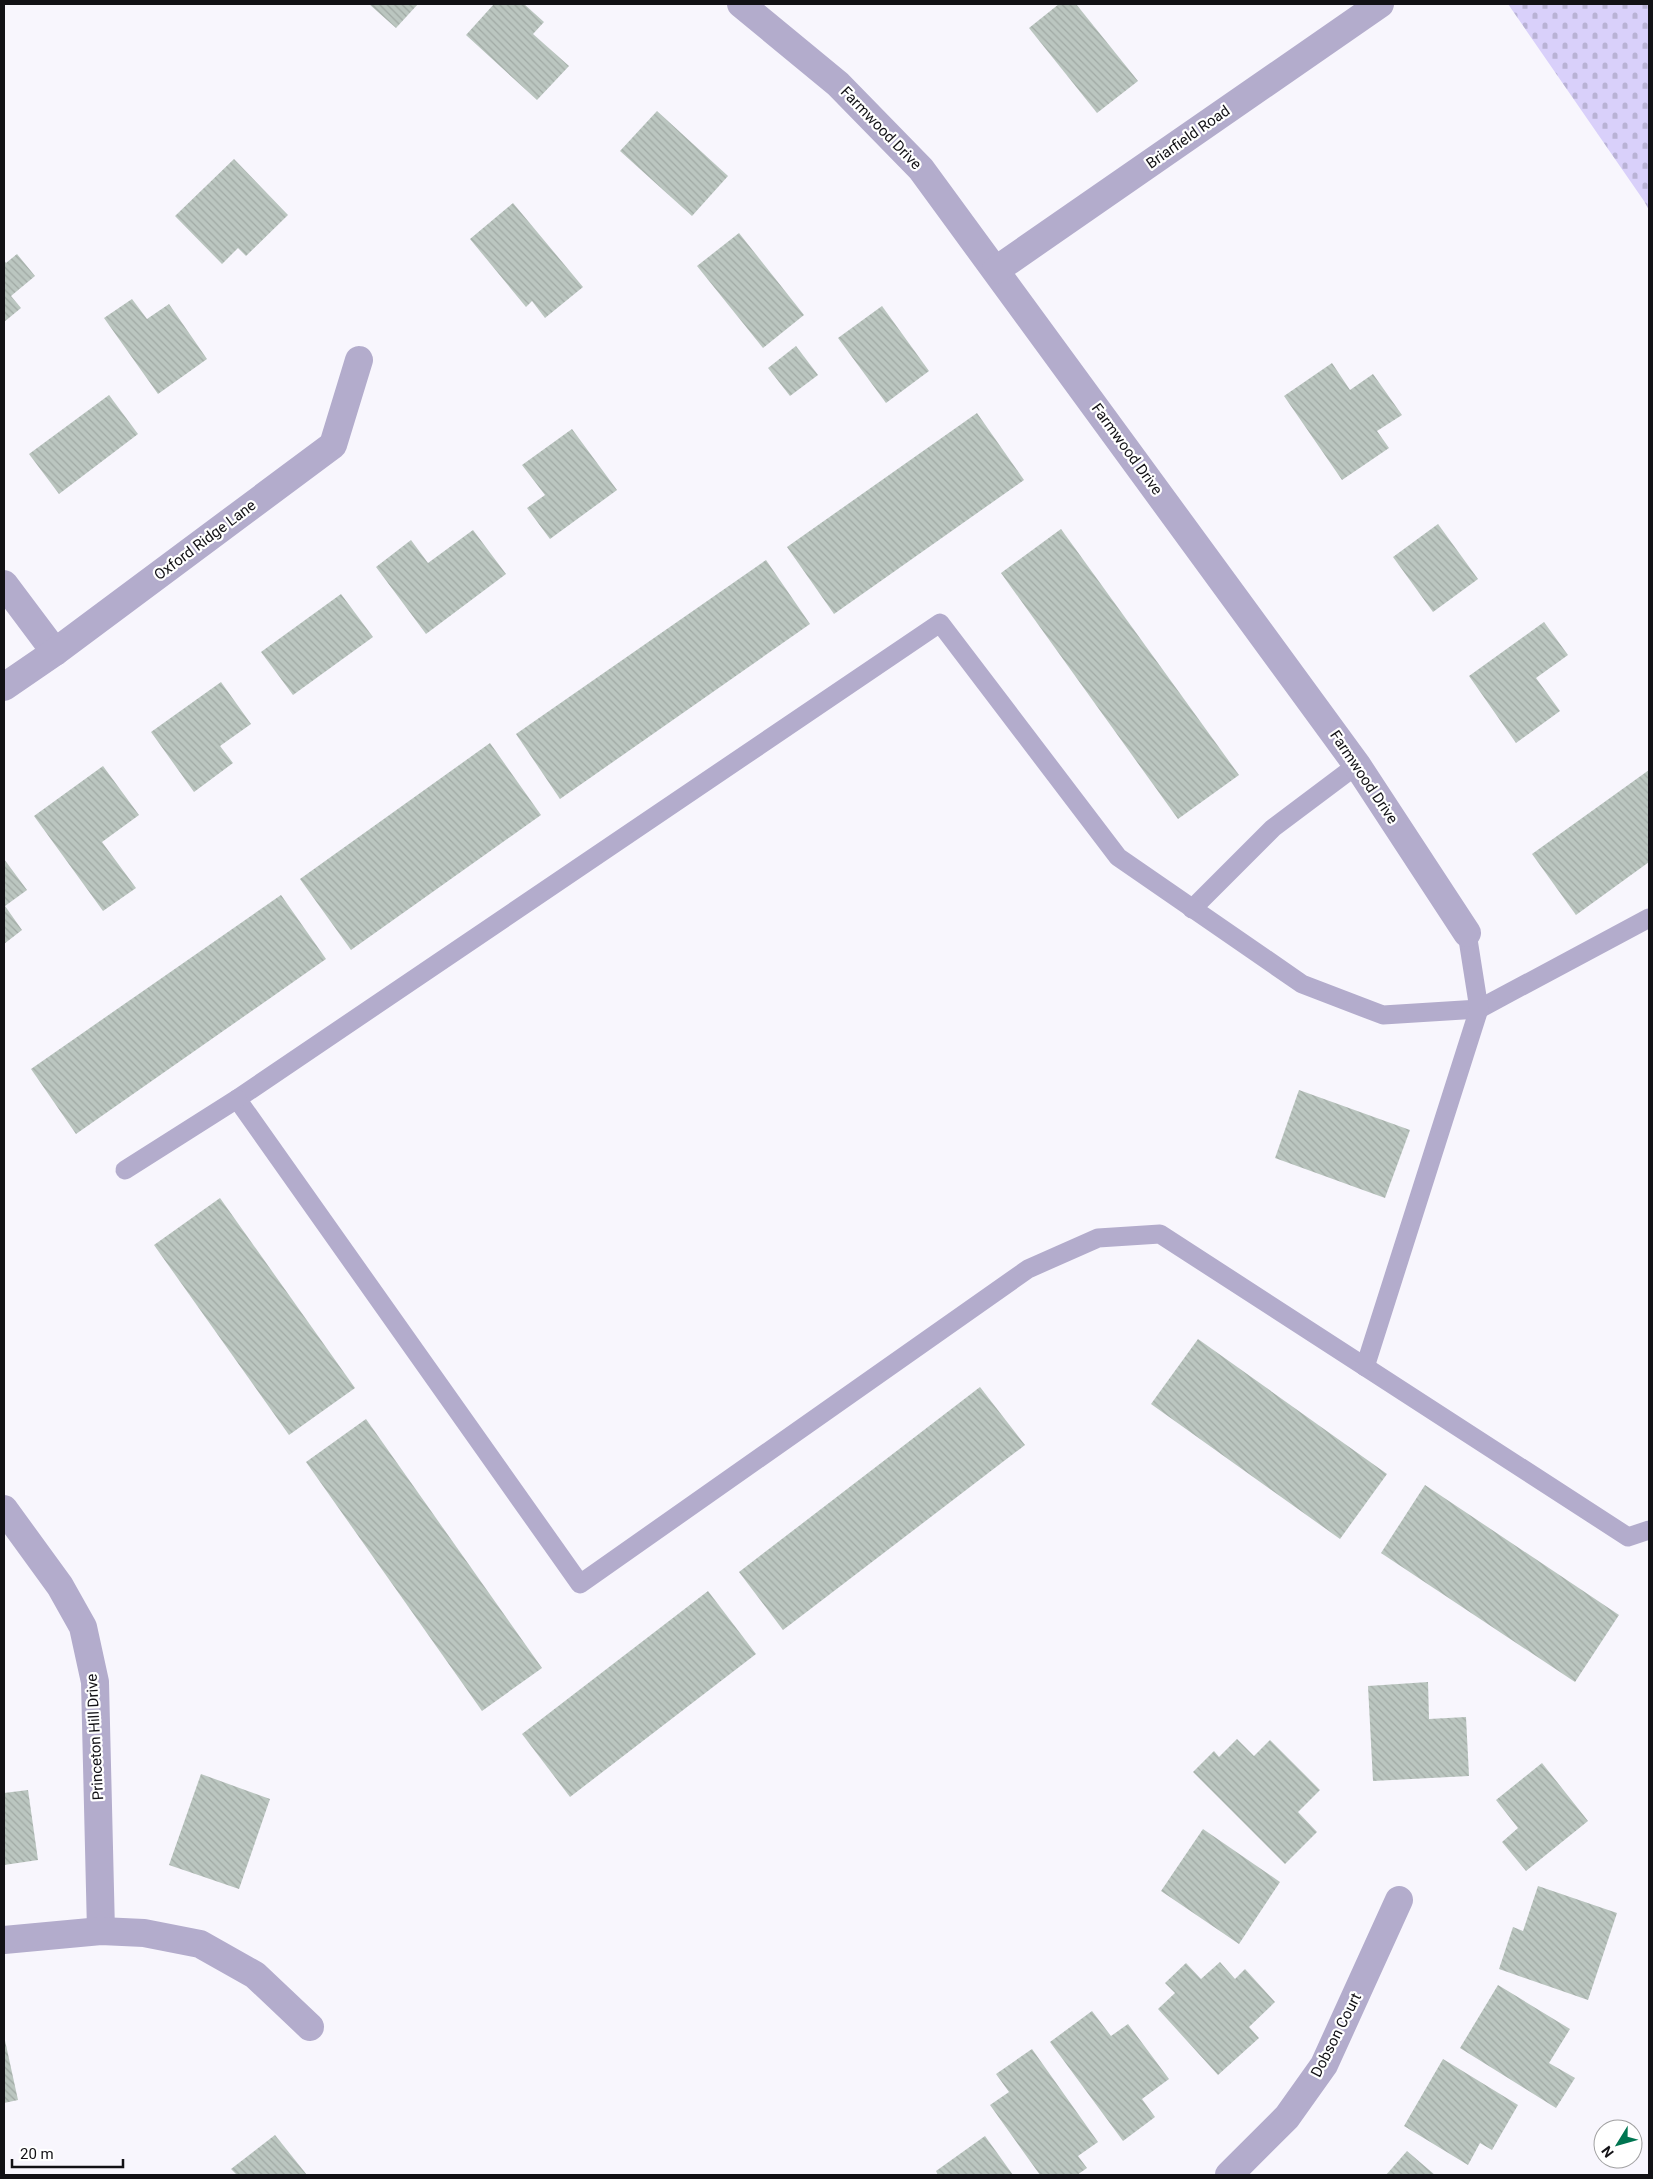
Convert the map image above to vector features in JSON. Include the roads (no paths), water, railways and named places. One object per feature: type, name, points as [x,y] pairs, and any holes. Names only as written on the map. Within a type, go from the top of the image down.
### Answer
[{"type":"street","name":"Farmwood Drive","points":[[741,4],[838,84],[921,169],[1357,765],[1467,933]]},
{"type":"street","name":"Briarfield Road","points":[[996,270],[1380,4]]},
{"type":"street","name":"Oxford Ridge Lane","points":[[4,687],[55,652],[334,445],[359,360]]},
{"type":"street","points":[[4,584],[55,652]]},
{"type":"street","name":"Princeton Hill Drive","points":[[4,1508],[60,1586],[83,1627],[95,1682],[101,1931]]},
{"type":"street","name":"Dobson Court","points":[[1232,2175],[1287,2117],[1324,2065],[1399,1900]]},
{"type":"street","points":[[4,1940],[101,1931],[144,1934],[200,1944],[255,1974],[310,2027]]},
{"type":"lane","points":[[125,1170],[237,1099],[940,623],[1118,857],[1302,984],[1383,1015],[1479,1009],[1649,918]]},
{"type":"lane","points":[[1192,909],[1273,828],[1357,765]]},
{"type":"lane","points":[[1365,1367],[1479,1009],[1467,933]]},
{"type":"lane","points":[[237,1099],[580,1584],[1028,1268],[1098,1238],[1160,1234],[1628,1537],[1649,1530]]}]
